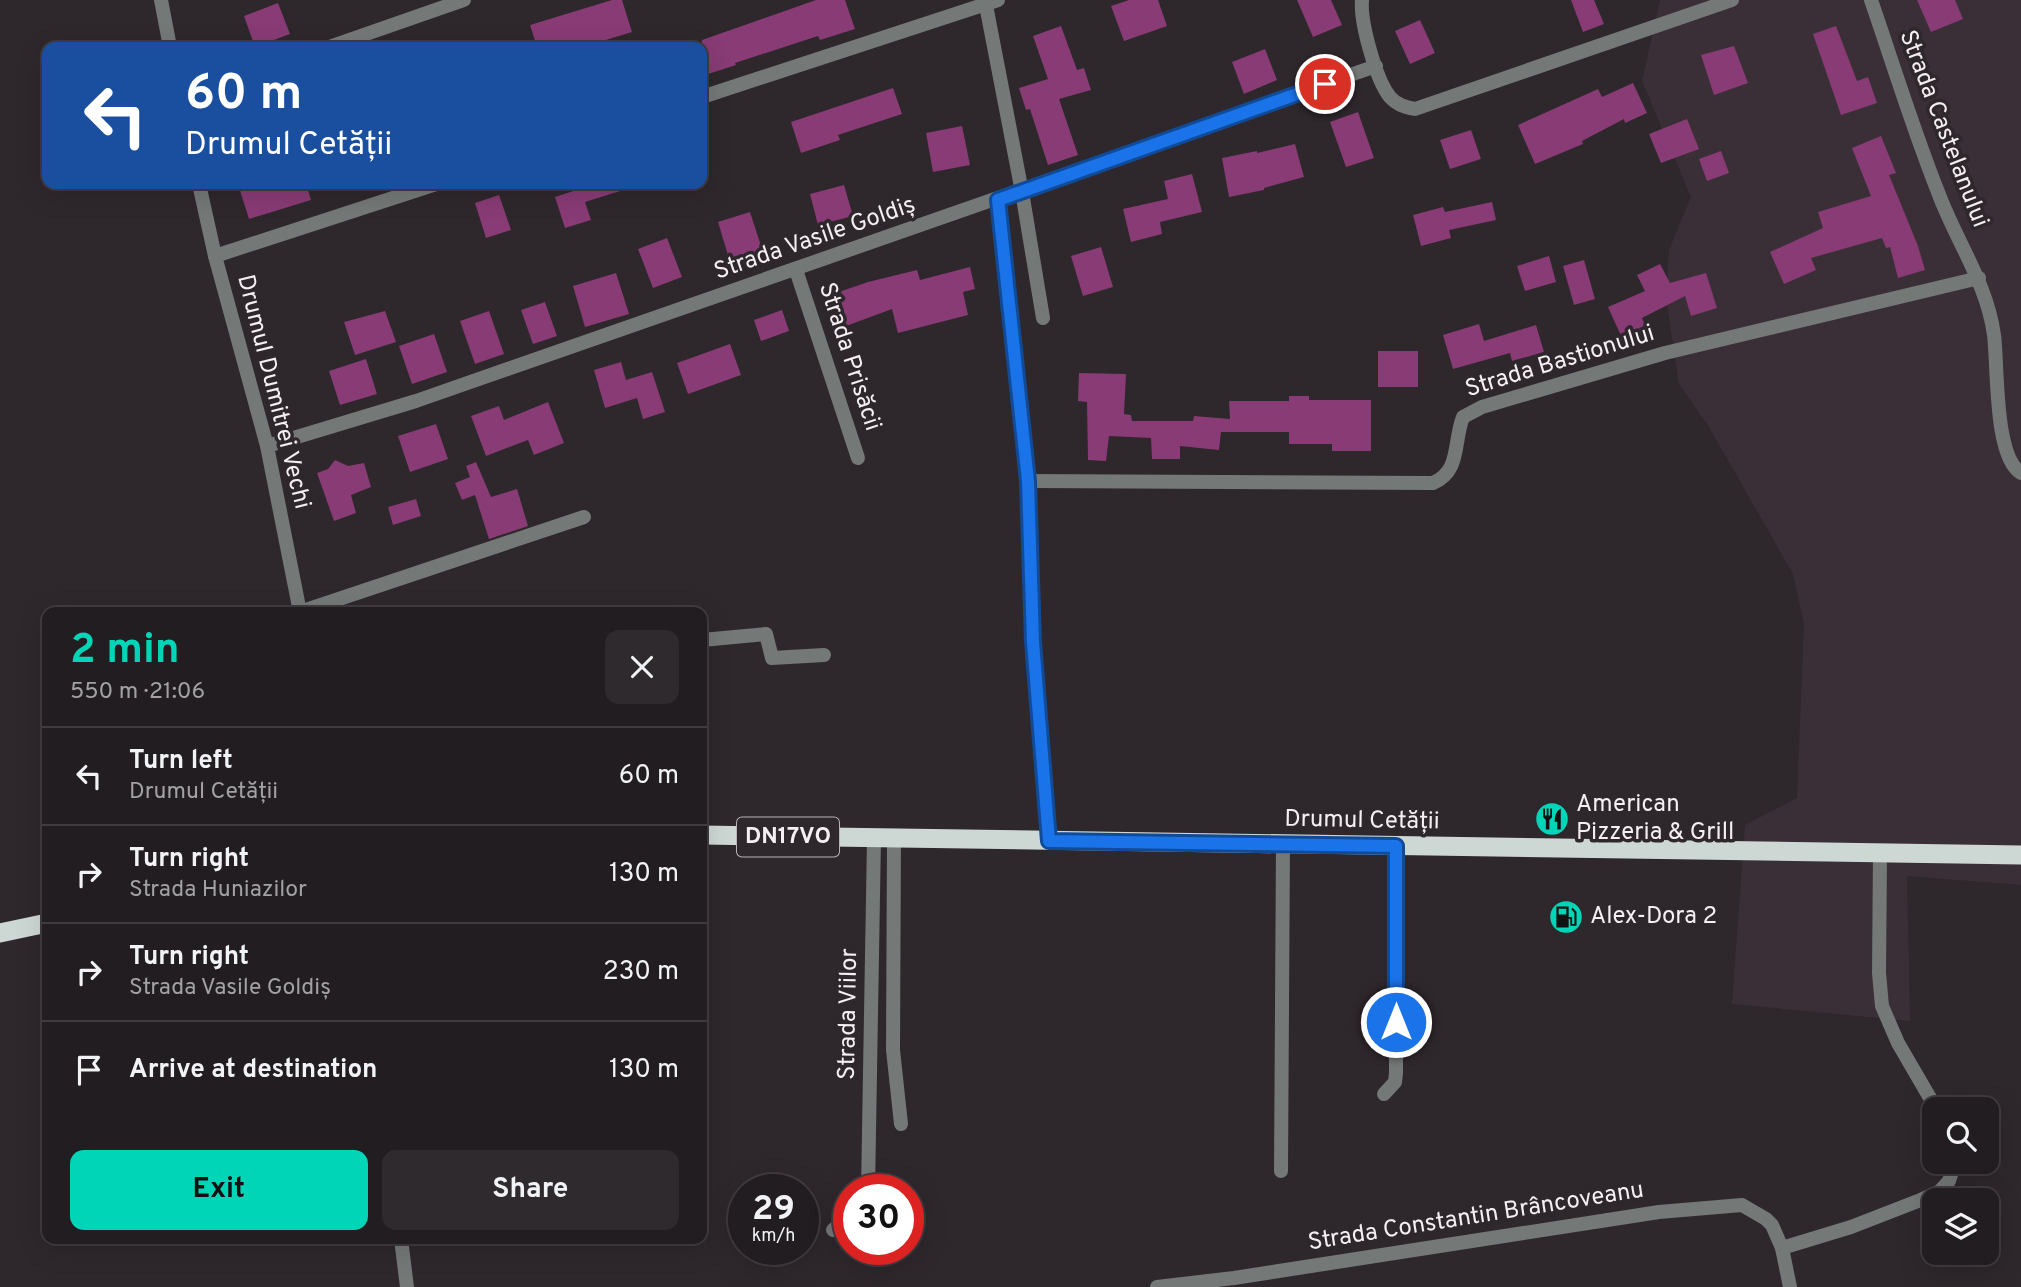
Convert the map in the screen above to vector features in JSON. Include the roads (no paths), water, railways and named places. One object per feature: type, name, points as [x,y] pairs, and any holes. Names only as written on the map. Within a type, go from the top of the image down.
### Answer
[{"type":"highway","name":"Drumul Cetății","points":[[707,835],[2021,855]]},
{"type":"highway","points":[[0,933],[42,924]]},
{"type":"street","points":[[161,0],[169,42]]},
{"type":"street","points":[[343,42],[464,0]]},
{"type":"street","points":[[1362,0],[1382,84],[1391,98],[1402,107],[1415,108],[1732,0]]},
{"type":"street","name":"Strada Castelanului","points":[[1871,0],[1938,194],[1986,298],[1994,333],[2002,432],[2007,457],[2017,472],[2021,473]]},
{"type":"street","points":[[707,95],[990,2],[1043,318]]},
{"type":"street","name":"Strada Vasile Goldiș","points":[[267,446],[416,401],[1022,192],[1376,66]]},
{"type":"street","name":"Drumul Dumitrei Vechi","points":[[200,189],[215,256],[267,446],[299,607]]},
{"type":"street","points":[[215,256],[421,189]]},
{"type":"street","points":[[998,200],[1028,481],[1033,642],[1049,841]]},
{"type":"street","name":"Strada Prisăcii","points":[[796,270],[858,458]]},
{"type":"street","name":"Strada Bastionului","points":[[1028,481],[1433,483],[1445,478],[1454,460],[1462,417],[1482,407],[1665,353],[1979,278]]},
{"type":"street","points":[[315,607],[584,517]]},
{"type":"street","points":[[707,640],[766,634],[772,658],[824,655]]},
{"type":"street","points":[[884,838],[894,1051],[901,1124]]},
{"type":"street","name":"Strada Viilor","points":[[869,1174],[884,838]]},
{"type":"street","points":[[1281,1171],[1283,844]]},
{"type":"street","points":[[1384,1094],[1395,1082],[1396,1073],[1396,846]]},
{"type":"street","points":[[1881,853],[1879,973],[1882,1006],[1898,1043],[1929,1097]]},
{"type":"street","points":[[1782,1248],[1851,1227],[1929,1196],[1940,1191],[1951,1174]]},
{"type":"street","name":"Strada Constantin Brâncoveanu","points":[[1157,1287],[1234,1278],[1659,1212],[1742,1205],[1766,1219],[1777,1234],[1790,1287]]},
{"type":"street","points":[[402,1244],[407,1287]]},
{"type":"place","name":"American Pizzeria & Grill","points":[[1552,819]]},
{"type":"place","name":"Alex-Dora 2","points":[[1566,917]]}]
